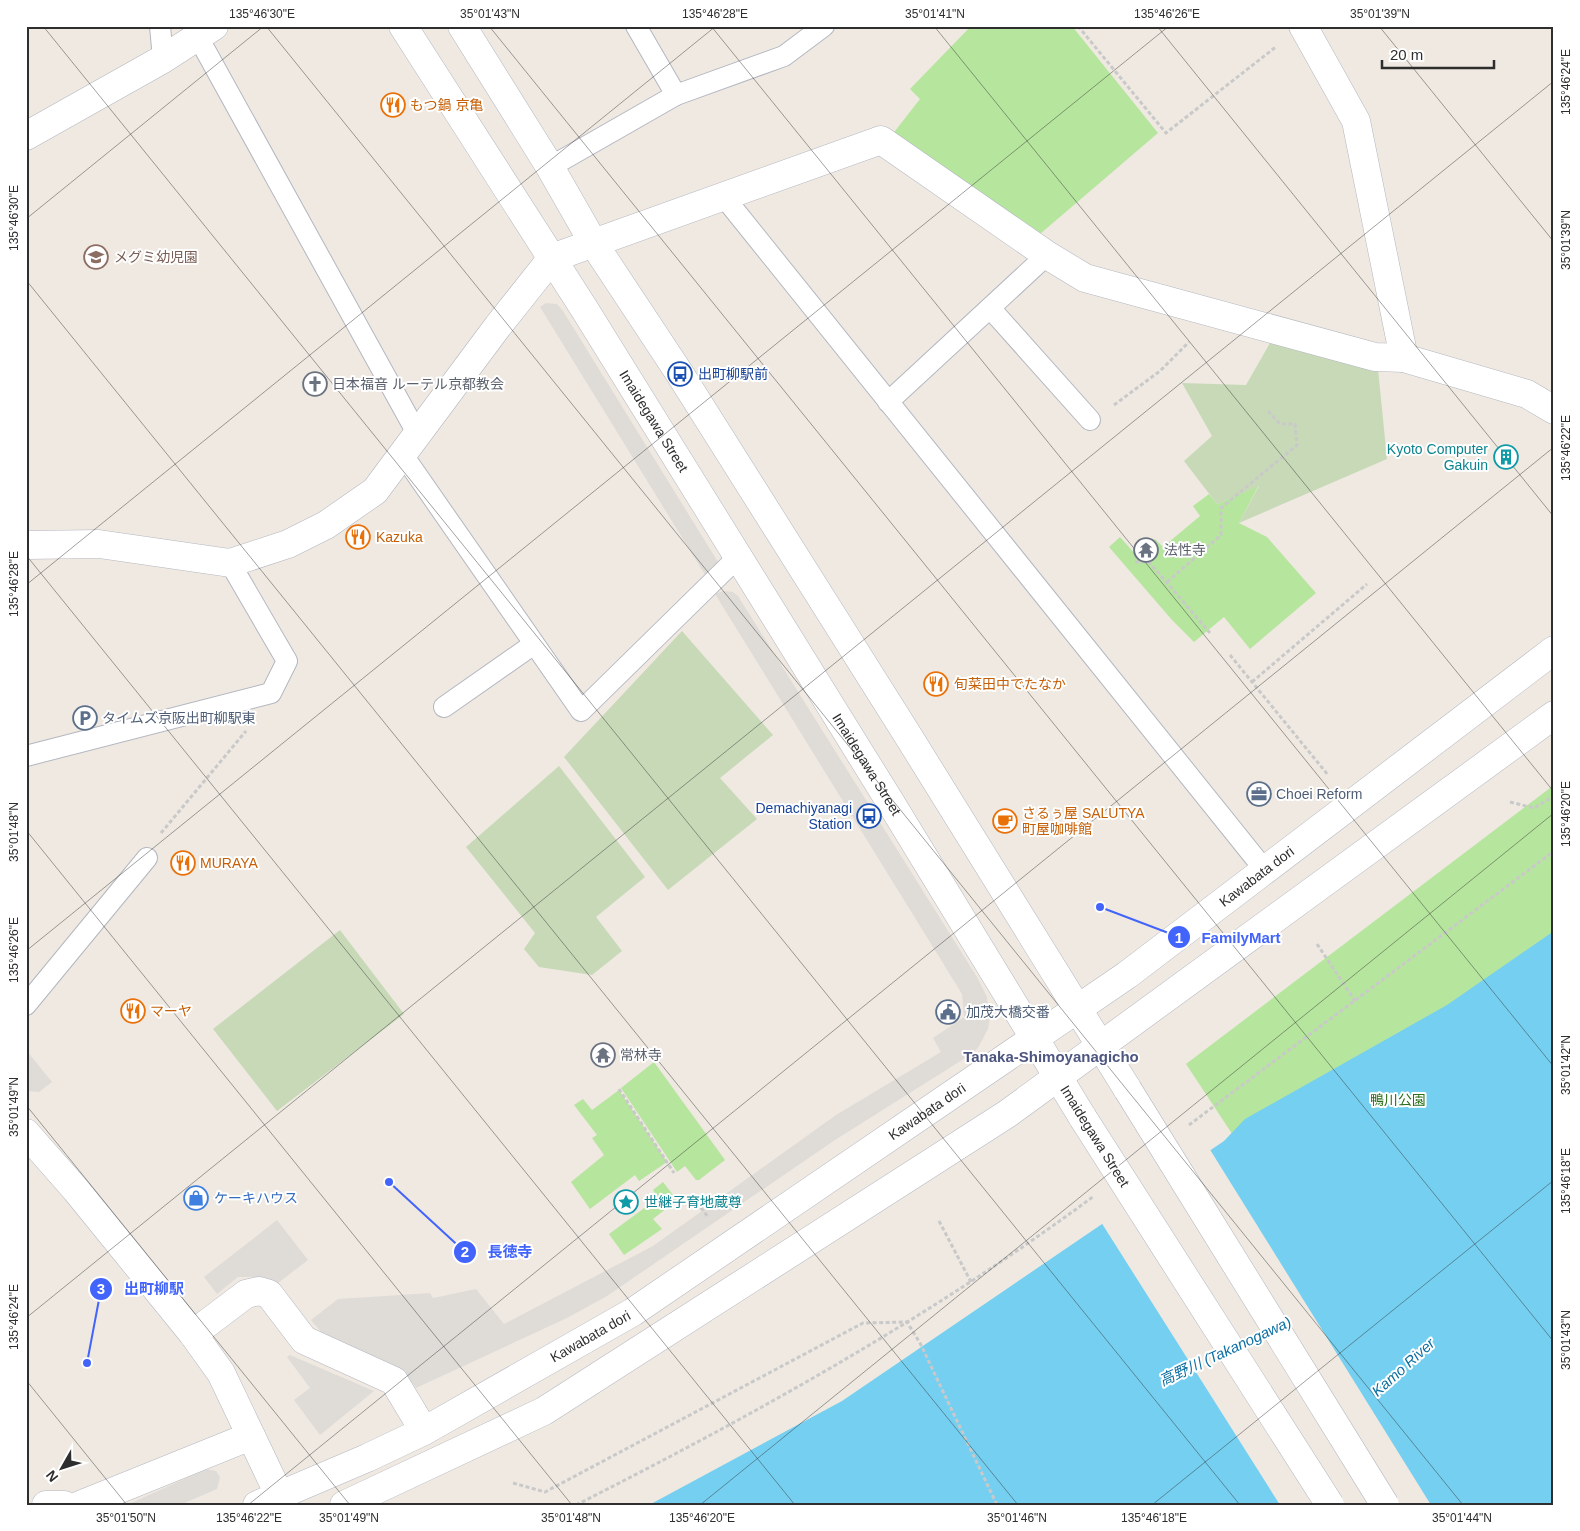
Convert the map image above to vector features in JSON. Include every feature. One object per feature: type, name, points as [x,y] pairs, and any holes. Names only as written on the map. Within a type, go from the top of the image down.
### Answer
[{"type":"street","name":"Imaidegawa Street","points":[[403,26],[508,193],[552,258],[1083,1118],[1330,1505]]},
{"type":"street","points":[[462,26],[550,167],[594,244],[706,416],[1101,1046],[1384,1505]]},
{"type":"street","points":[[1307,28],[1356,121],[1404,358]]},
{"type":"street","points":[[26,136],[163,59],[206,32]]},
{"type":"street","points":[[26,545],[99,544],[230,562],[288,544],[326,525],[375,491],[498,326],[552,258],[881,140],[1047,255],[1085,278],[1375,357],[1404,358],[1527,394],[1554,410]]},
{"type":"street","name":"Kawabata dori","points":[[273,1502],[424,1431],[633,1312],[1127,976],[1264,869],[1554,650]]},
{"type":"street","points":[[344,1505],[544,1411],[1006,1114],[1554,715]]},
{"type":"street","points":[[26,1133],[76,1190],[221,1373],[251,1436],[273,1502]]},
{"type":"street","points":[[192,1334],[246,1294],[259,1290],[264,1292],[268,1294],[304,1340],[394,1381],[424,1431]]},
{"type":"street","points":[[80,1505],[251,1436]]},
{"type":"street","points":[[46,1505],[64,1505]]},
{"type":"lane","points":[[160,26],[163,59]]},
{"type":"lane","points":[[636,26],[676,95]]},
{"type":"lane","points":[[550,167],[676,95],[784,56],[824,26]]},
{"type":"lane","points":[[206,32],[410,445],[534,644],[581,711],[738,557]]},
{"type":"lane","points":[[724,197],[1264,869]]},
{"type":"lane","points":[[888,402],[1047,255]]},
{"type":"lane","points":[[990,308],[1090,420]]},
{"type":"lane","points":[[26,756],[271,693],[286,661],[230,562]]},
{"type":"lane","points":[[444,707],[534,644]]},
{"type":"lane","points":[[26,1005],[147,858]]},
{"type":"path","points":[[1078,26],[1166,133],[1275,46],[1307,28]]},
{"type":"path","points":[[1090,420],[1118,403],[1160,371],[1192,338],[1206,311]]},
{"type":"path","points":[[1167,582],[1221,535],[1221,508],[1297,445],[1295,424],[1280,424],[1268,411]]},
{"type":"path","points":[[1135,562],[1149,562],[1210,633]]},
{"type":"path","points":[[1252,682],[1367,584]]},
{"type":"path","points":[[1230,655],[1328,775]]},
{"type":"path","points":[[147,858],[156,839],[265,708],[271,693]]},
{"type":"path","points":[[1510,802],[1534,808],[1554,796]]},
{"type":"path","points":[[1186,1127],[1554,851]]},
{"type":"path","points":[[1317,944],[1355,1000]]},
{"type":"path","points":[[619,1090],[674,1173]]},
{"type":"path","points":[[576,1505],[704,1440],[845,1361],[1032,1242],[1101,1190]]},
{"type":"path","points":[[693,1197],[708,1217]]},
{"type":"path","points":[[939,1221],[971,1282]]},
{"type":"path","points":[[513,1483],[546,1492],[863,1323],[907,1322]]},
{"type":"path","points":[[907,1322],[920,1343],[998,1505]]},
{"type":"green space","points":[[971,26],[1072,26],[1158,133],[1033,240],[888,140],[920,99],[910,89]]},
{"type":"green space","points":[[1270,343],[1378,369],[1387,459],[1239,523],[1259,486],[1217,504],[1184,461],[1212,436],[1182,383],[1246,385]]},
{"type":"green space","points":[[1259,485],[1239,523],[1267,537],[1316,593],[1250,649],[1224,617],[1194,642],[1172,620],[1109,547],[1120,537],[1136,555],[1155,539],[1163,547],[1200,516],[1193,506],[1209,494],[1217,504]]},
{"type":"green space","points":[[682,631],[773,735],[720,778],[757,819],[668,890],[564,757]]},
{"type":"green space","points":[[559,766],[645,877],[596,917],[622,951],[592,975],[539,967],[524,949],[535,933],[466,847]]},
{"type":"green space","name":"鴨川公園","points":[[1554,785],[1554,1505],[1477,1505],[1186,1064]]},
{"type":"green space","points":[[340,930],[404,1014],[277,1111],[213,1029]]},
{"type":"green space","points":[[654,1062],[725,1160],[699,1180],[696,1180],[685,1166],[677,1172],[621,1088]]},
{"type":"green space","points":[[619,1090],[667,1162],[639,1181],[635,1175],[590,1209],[571,1182],[604,1155],[592,1138],[597,1135],[574,1105],[583,1099],[592,1110]]},
{"type":"green space","points":[[663,1182],[677,1200],[653,1219],[662,1229],[624,1255],[609,1234],[654,1201],[650,1196],[655,1193],[653,1190]]},
{"type":"shaded area","points":[[546,303],[557,304],[563,311],[718,562],[707,578],[540,307]]},
{"type":"shaded area","points":[[723,591],[733,592],[738,596],[977,977],[987,997],[990,1018],[988,1029],[978,1048],[970,1055],[835,1140],[607,1296],[567,1318],[416,1388],[404,1372],[321,1332],[311,1320],[338,1299],[430,1293],[433,1298],[476,1289],[504,1324],[653,1246],[836,1115],[941,1052],[933,1038],[964,1017],[962,994],[715,594]]},
{"type":"shaded area","points":[[26,1050],[52,1082],[39,1092],[26,1091]]},
{"type":"shaded area","points":[[277,1220],[308,1260],[278,1283],[261,1277],[238,1277],[217,1294],[204,1277]]},
{"type":"shaded area","points":[[290,1355],[374,1391],[320,1435],[294,1400],[310,1388],[287,1357]]},
{"type":"shaded area","points":[[206,1469],[216,1471],[220,1477],[217,1489],[180,1505],[127,1505]]},
{"type":"water","points":[[1554,931],[1554,1505],[649,1505],[842,1401],[1224,1141],[1245,1119],[1447,1005]]},
{"type":"pier","points":[[1209,1148],[1431,1505],[1280,1505],[1101,1222]]},
{"type":"place","name":"もつ鍋 京亀","points":[[393,105]]},
{"type":"place","name":"メグミ幼児園","points":[[96,257]]},
{"type":"place","name":"出町柳駅前","points":[[680,374]]},
{"type":"place","name":"日本福音 ルーテル京都教会","points":[[315,384]]},
{"type":"place","name":"Kyoto Computer Gakuin","points":[[1506,457]]},
{"type":"place","name":"Kazuka","points":[[358,537]]},
{"type":"place","name":"法性寺","points":[[1146,550]]},
{"type":"place","name":"旬菜田中でたなか","points":[[936,684]]},
{"type":"place","name":"タイムズ京阪出町柳駅東","points":[[85,718]]},
{"type":"place","name":"Choei Reform","points":[[1259,794]]},
{"type":"place","name":"Demachiyanagi Station","points":[[869,816]]},
{"type":"place","name":"さるぅ屋 SALUTYA 町屋咖啡館","points":[[1005,821]]},
{"type":"place","name":"MURAYA","points":[[183,863]]},
{"type":"place","name":"FamilyMart","points":[[1100,907]]},
{"type":"place","name":"マーヤ","points":[[133,1011]]},
{"type":"place","name":"加茂大橋交番","points":[[948,1012]]},
{"type":"place","name":"常林寺","points":[[603,1055]]},
{"type":"place","name":"長徳寺","points":[[389,1182]]},
{"type":"place","name":"ケーキハウス","points":[[196,1198]]},
{"type":"place","name":"世継子育地蔵尊","points":[[626,1202]]},
{"type":"place","name":"出町柳駅","points":[[87,1363]]},
{"type":"district","name":"Tanaka-Shimoyanagicho","points":[[1051,1056]]},
{"type":"water label","name":"高野川 (Takanogawa)","points":[[1225,1351]]},
{"type":"water label","name":"Kamo River","points":[[1403,1367]]}]
